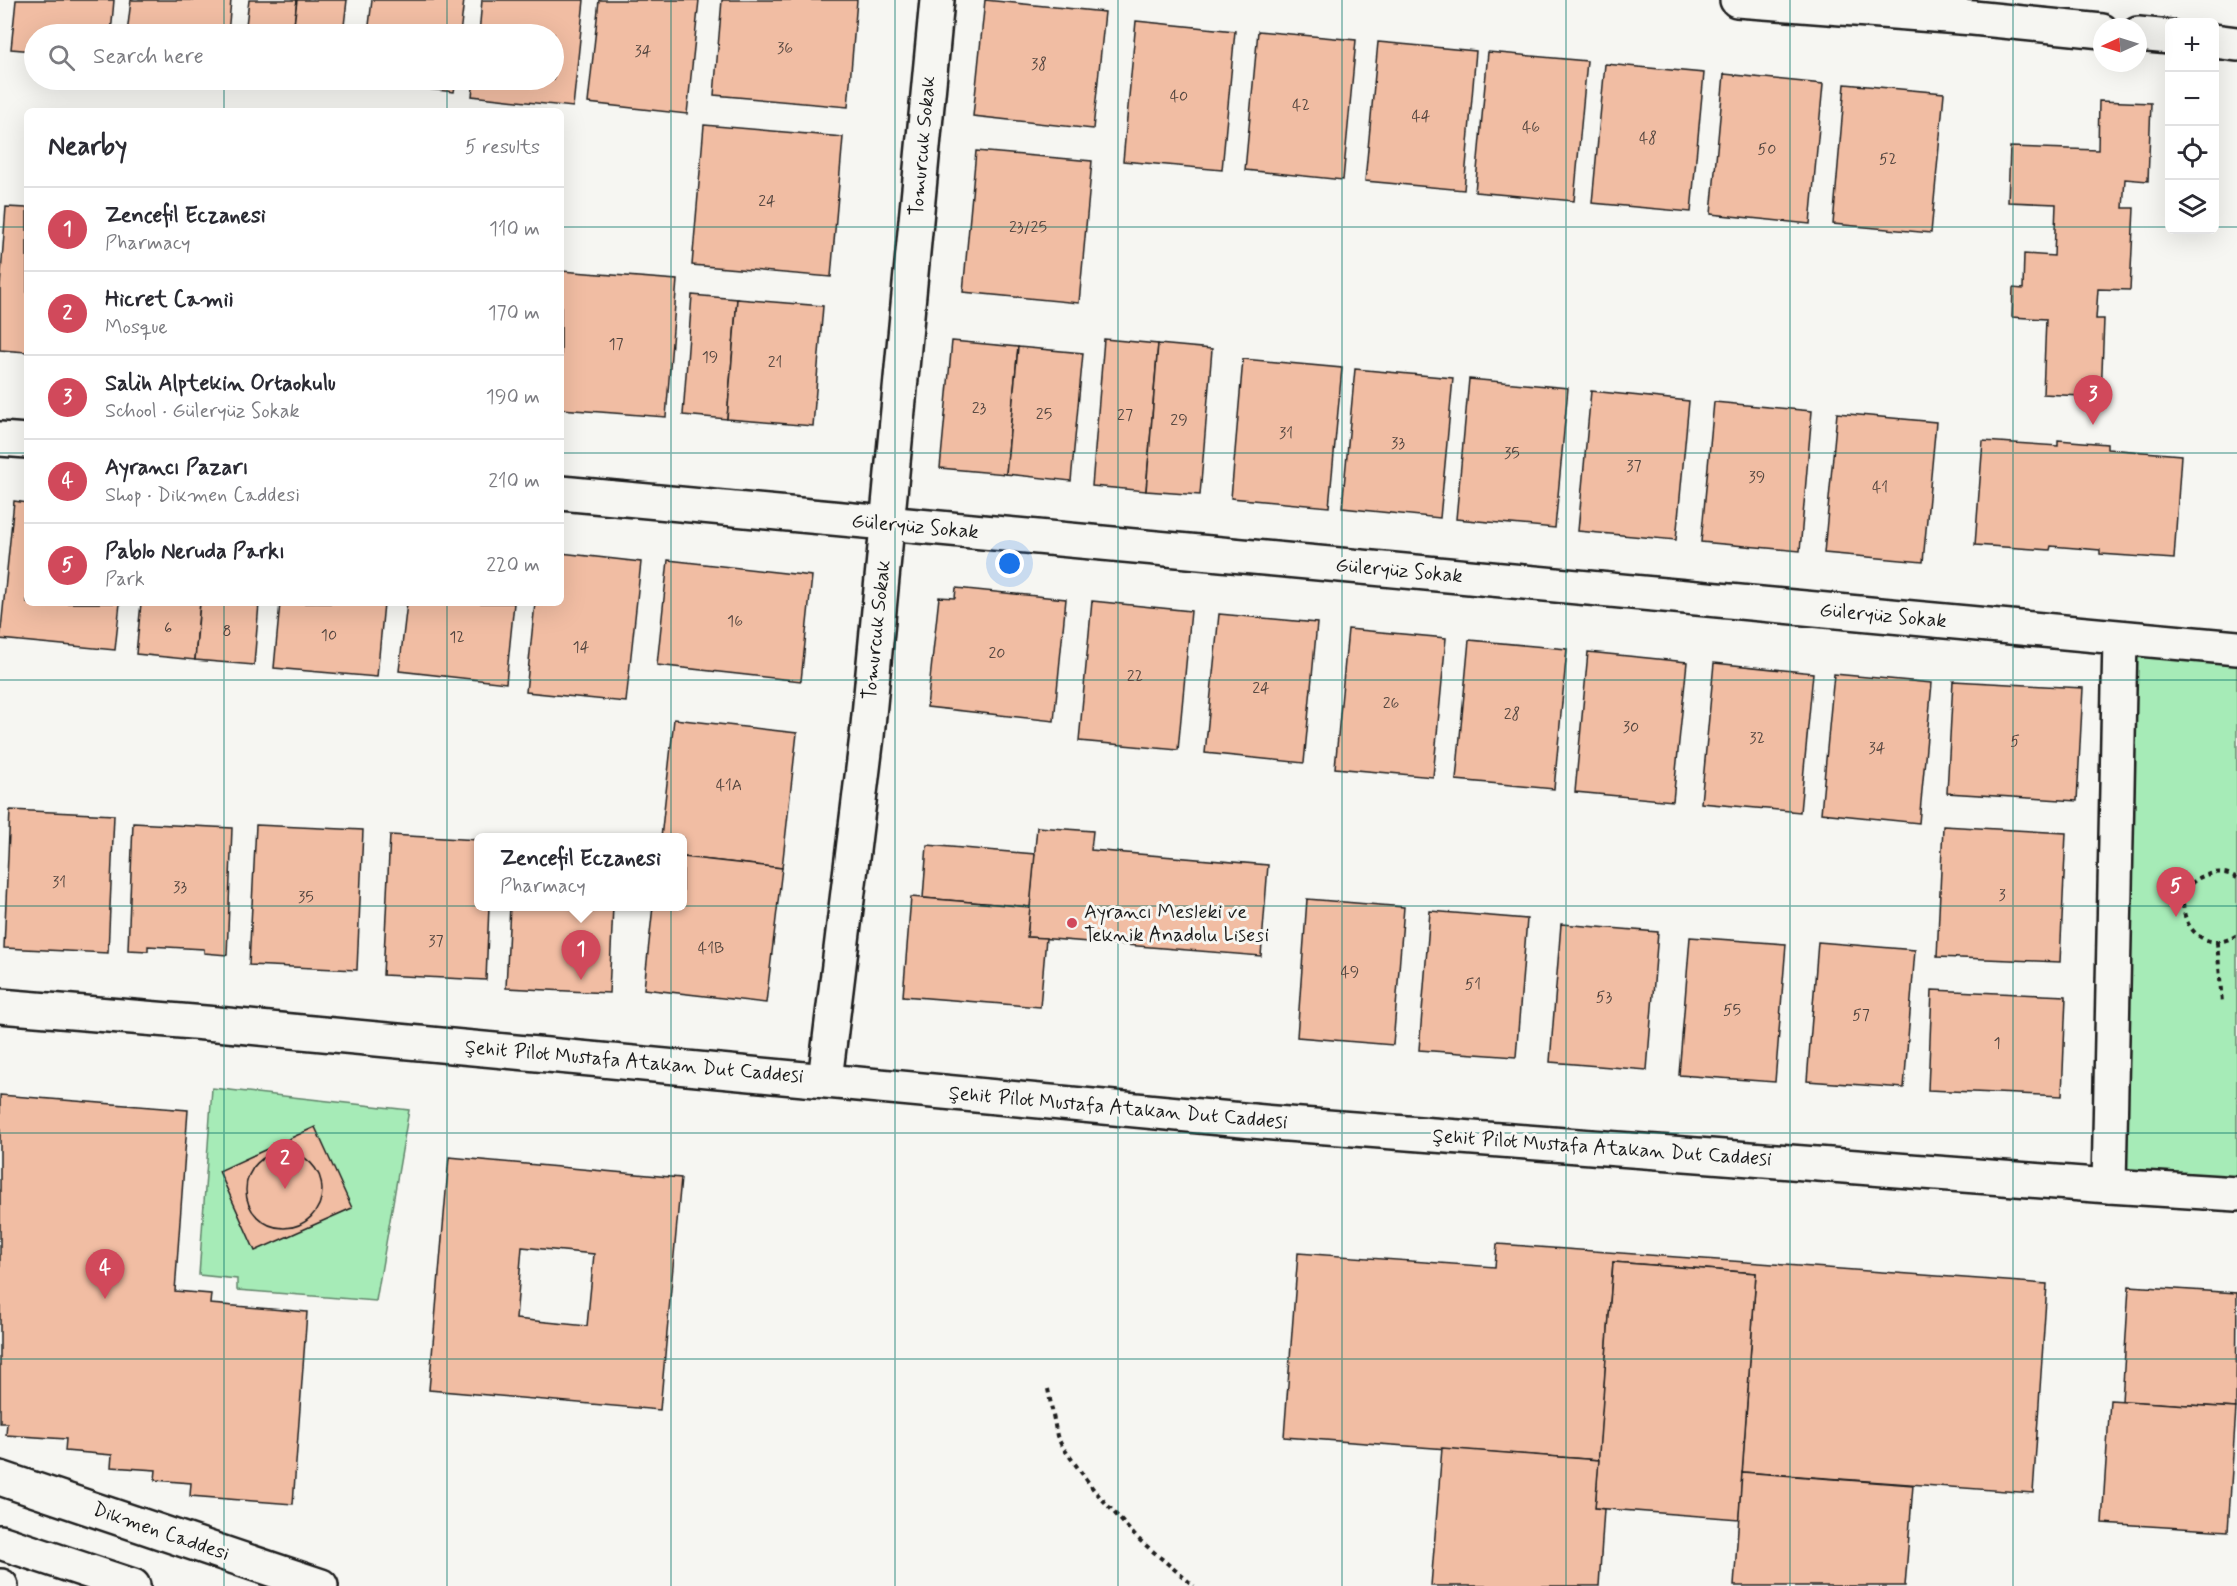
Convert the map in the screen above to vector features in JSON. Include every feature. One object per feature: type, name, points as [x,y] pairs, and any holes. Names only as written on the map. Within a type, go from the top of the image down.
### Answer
[{"type":"street","name":"Tomurcuk Sokak","points":[[825,1080],[867,736],[937,0]]},
{"type":"street","points":[[1737,0],[2093,29]]},
{"type":"street","points":[[2147,35],[2165,37]]},
{"type":"street","points":[[2219,42],[2237,44]]},
{"type":"street","points":[[0,439],[24,441]]},
{"type":"street","name":"Güleryüz Sokak","points":[[564,493],[2237,648]]},
{"type":"street","points":[[2109,1186],[2120,638]]},
{"type":"street","name":"Şehit Pilot Mustafa Atakan Dut Caddesi","points":[[0,1006],[217,1024],[1274,1123],[2237,1194]]},
{"type":"street","name":"Dikmen Caddesi","points":[[0,1478],[321,1586]]},
{"type":"street","points":[[0,1542],[133,1586]]},
{"type":"path","points":[[2237,878],[2231,874],[2217,872],[2202,875],[2190,885],[2183,899],[2184,915],[2190,929],[2202,939],[2217,942],[2237,936]]},
{"type":"path","points":[[2217,942],[2222,1003]]},
{"type":"path","points":[[1048,1389],[1057,1436],[1087,1481],[1136,1537],[1194,1586]]},
{"type":"green space","points":[[2120,638],[2237,648],[2237,1194],[2109,1186]]},
{"type":"green space","points":[[212,1088],[409,1110],[376,1301],[237,1290],[237,1279],[199,1275]]},
{"type":"building","points":[[16,0],[114,0],[112,24],[24,24],[24,50],[11,49]]},
{"type":"building","points":[[131,0],[231,0],[229,24],[128,24]]},
{"type":"building","points":[[249,0],[297,0],[294,24],[246,24]]},
{"type":"building","points":[[297,0],[347,0],[344,24],[294,24]]},
{"type":"building","points":[[372,0],[464,0],[461,24],[369,24]]},
{"type":"building","points":[[482,0],[584,0],[573,107],[472,96],[473,90],[564,90],[564,24],[480,24]]},
{"type":"building","points":[[599,0],[699,0],[687,114],[588,103]]},
{"type":"building","points":[[722,0],[857,0],[848,107],[714,95]]},
{"type":"building","points":[[985,0],[1105,12],[1093,129],[973,116]]},
{"type":"building","points":[[1136,21],[1235,31],[1222,170],[1123,161]]},
{"type":"building","points":[[1258,31],[1356,40],[1343,180],[1245,170]]},
{"type":"building","points":[[1378,42],[1476,51],[1464,190],[1365,181]]},
{"type":"building","points":[[1488,52],[1587,61],[1574,201],[1475,192]]},
{"type":"building","points":[[1605,64],[1704,73],[1691,212],[1592,203]]},
{"type":"building","points":[[1724,74],[1823,84],[1810,224],[1711,214]]},
{"type":"building","points":[[1845,84],[1944,93],[1931,233],[1833,224]]},
{"type":"building","points":[[2099,101],[2151,103],[2148,181],[2125,179],[2123,208],[2134,208],[2130,290],[2098,289],[2096,319],[2104,319],[2101,397],[2043,394],[2046,319],[2012,317],[2013,288],[2023,289],[2024,254],[2054,256],[2056,204],[2008,202],[2010,147],[2098,150]]},
{"type":"building","points":[[704,125],[843,137],[831,277],[692,265]]},
{"type":"building","points":[[976,151],[1092,161],[1079,303],[963,292]]},
{"type":"building","points":[[6,207],[24,208],[24,352],[0,350],[0,287]]},
{"type":"building","points":[[564,271],[677,280],[666,417],[564,409]]},
{"type":"building","points":[[692,295],[737,299],[727,419],[683,415]]},
{"type":"building","points":[[737,299],[823,306],[813,426],[727,419]]},
{"type":"building","points":[[1104,339],[1158,344],[1146,491],[1092,486]]},
{"type":"building","points":[[952,341],[1018,347],[1006,474],[940,468]]},
{"type":"building","points":[[1158,344],[1212,349],[1200,495],[1146,491]]},
{"type":"building","points":[[1018,347],[1083,353],[1071,481],[1006,474]]},
{"type":"building","points":[[1243,359],[1342,368],[1329,507],[1231,498]]},
{"type":"building","points":[[1355,369],[1453,378],[1440,518],[1342,508]]},
{"type":"building","points":[[1469,379],[1568,388],[1555,528],[1456,519]]},
{"type":"building","points":[[1591,391],[1689,401],[1676,540],[1578,531]]},
{"type":"building","points":[[1714,402],[1812,411],[1800,551],[1701,542]]},
{"type":"building","points":[[1837,413],[1936,422],[1923,562],[1824,553]]},
{"type":"building","points":[[2058,440],[2107,444],[2107,449],[2181,455],[2174,559],[2100,554],[2100,550],[2051,546],[2050,550],[1975,545],[1983,441],[2058,446]]},
{"type":"building","points":[[14,501],[24,503],[24,606],[120,606],[115,650],[0,639]]},
{"type":"building","points":[[564,553],[641,562],[626,702],[526,692],[535,606],[564,606]]},
{"type":"building","points":[[668,560],[812,576],[801,681],[657,665]]},
{"type":"building","points":[[956,588],[1066,599],[1054,721],[927,707],[939,597],[955,598]]},
{"type":"building","points":[[1092,601],[1191,611],[1178,750],[1079,741]]},
{"type":"building","points":[[141,606],[200,606],[195,660],[136,654]]},
{"type":"building","points":[[200,606],[259,606],[254,665],[195,660]]},
{"type":"building","points":[[280,606],[384,606],[377,677],[274,668]]},
{"type":"building","points":[[407,606],[514,606],[506,683],[399,671]]},
{"type":"building","points":[[1219,614],[1317,623],[1304,763],[1205,753]]},
{"type":"building","points":[[1348,629],[1446,638],[1433,777],[1335,768]]},
{"type":"building","points":[[1469,640],[1567,649],[1554,789],[1456,780]]},
{"type":"building","points":[[1588,652],[1687,662],[1673,801],[1575,792]]},
{"type":"building","points":[[1714,663],[1813,673],[1800,812],[1701,803]]},
{"type":"building","points":[[1834,674],[1932,683],[1919,823],[1821,813]]},
{"type":"building","points":[[1953,681],[2083,688],[2077,801],[1947,793]]},
{"type":"building","points":[[674,719],[797,733],[782,868],[687,857],[687,833],[662,833]]},
{"type":"building","points":[[10,810],[114,815],[108,953],[4,948]]},
{"type":"building","points":[[133,823],[232,828],[227,955],[204,953],[204,949],[148,946],[148,951],[128,950]]},
{"type":"building","points":[[256,825],[363,830],[357,970],[249,965]]},
{"type":"building","points":[[1943,826],[2066,833],[2060,962],[1937,957]]},
{"type":"building","points":[[1037,827],[1093,831],[1091,850],[1268,865],[1261,956],[1027,937]]},
{"type":"building","points":[[390,835],[474,840],[474,911],[489,911],[486,980],[383,975]]},
{"type":"building","points":[[927,845],[1035,854],[1030,907],[923,898]]},
{"type":"building","points":[[687,857],[782,868],[766,1003],[644,989],[652,911],[687,911]]},
{"type":"building","points":[[911,897],[1030,907],[1027,937],[1046,938],[1040,1007],[903,996]]},
{"type":"building","points":[[1307,899],[1404,907],[1393,1045],[1297,1037]]},
{"type":"building","points":[[510,911],[613,911],[609,993],[506,988]]},
{"type":"building","points":[[1430,911],[1527,919],[1516,1057],[1419,1050]]},
{"type":"building","points":[[1561,924],[1658,932],[1647,1070],[1550,1062]]},
{"type":"building","points":[[1690,937],[1786,944],[1775,1082],[1679,1075]]},
{"type":"building","points":[[1818,942],[1915,950],[1904,1088],[1807,1081]]},
{"type":"building","points":[[1932,990],[2066,996],[2062,1096],[1928,1090]]},
{"type":"building","points":[[0,1095],[188,1110],[175,1291],[211,1294],[210,1304],[307,1312],[293,1504],[190,1496],[191,1483],[155,1480],[156,1470],[111,1467],[112,1455],[65,1451],[66,1439],[6,1435],[7,1423],[0,1423]]},
{"type":"building","points":[[315,1127],[352,1208],[255,1251],[219,1171]]},
{"type":"building","points":[[277,1152],[291,1152],[305,1158],[316,1169],[322,1183],[319,1205],[311,1217],[291,1228],[277,1228],[263,1222],[252,1211],[246,1197],[246,1183],[252,1169],[263,1158]]},
{"type":"building","points":[[449,1157],[681,1178],[660,1410],[429,1390]],"holes":[[[522,1247],[594,1254],[587,1326],[516,1319]]]},
{"type":"building","points":[[1497,1244],[2047,1284],[2033,1493],[1742,1472],[1756,1273],[1613,1262],[1599,1460],[1284,1437],[1298,1253],[1495,1267]]},
{"type":"building","points":[[1613,1262],[1756,1273],[1739,1519],[1595,1508]]},
{"type":"building","points":[[2129,1286],[2237,1293],[2236,1408],[2122,1401]]},
{"type":"building","points":[[2110,1400],[2236,1408],[2228,1531],[2102,1523]]},
{"type":"building","points":[[1442,1448],[1599,1460],[1595,1508],[1604,1509],[1599,1586],[1431,1586]]},
{"type":"building","points":[[1742,1472],[1913,1485],[1905,1586],[1734,1586]]},
{"type":"place","name":"Salih Alptekin Ortaokulu","points":[[2093,425]]},
{"type":"place","name":"Pablo Neruda Parkı","points":[[2176,917]]},
{"type":"place","name":"Ayrancı Mesleki ve Teknik Anadolu Lisesi","points":[[1072,923]]},
{"type":"place","name":"Zencefil Eczanesi","points":[[581,980]]},
{"type":"place","name":"Hicret Camii","points":[[285,1189]]},
{"type":"place","name":"Ayrancı Pazarı","points":[[105,1299]]}]
